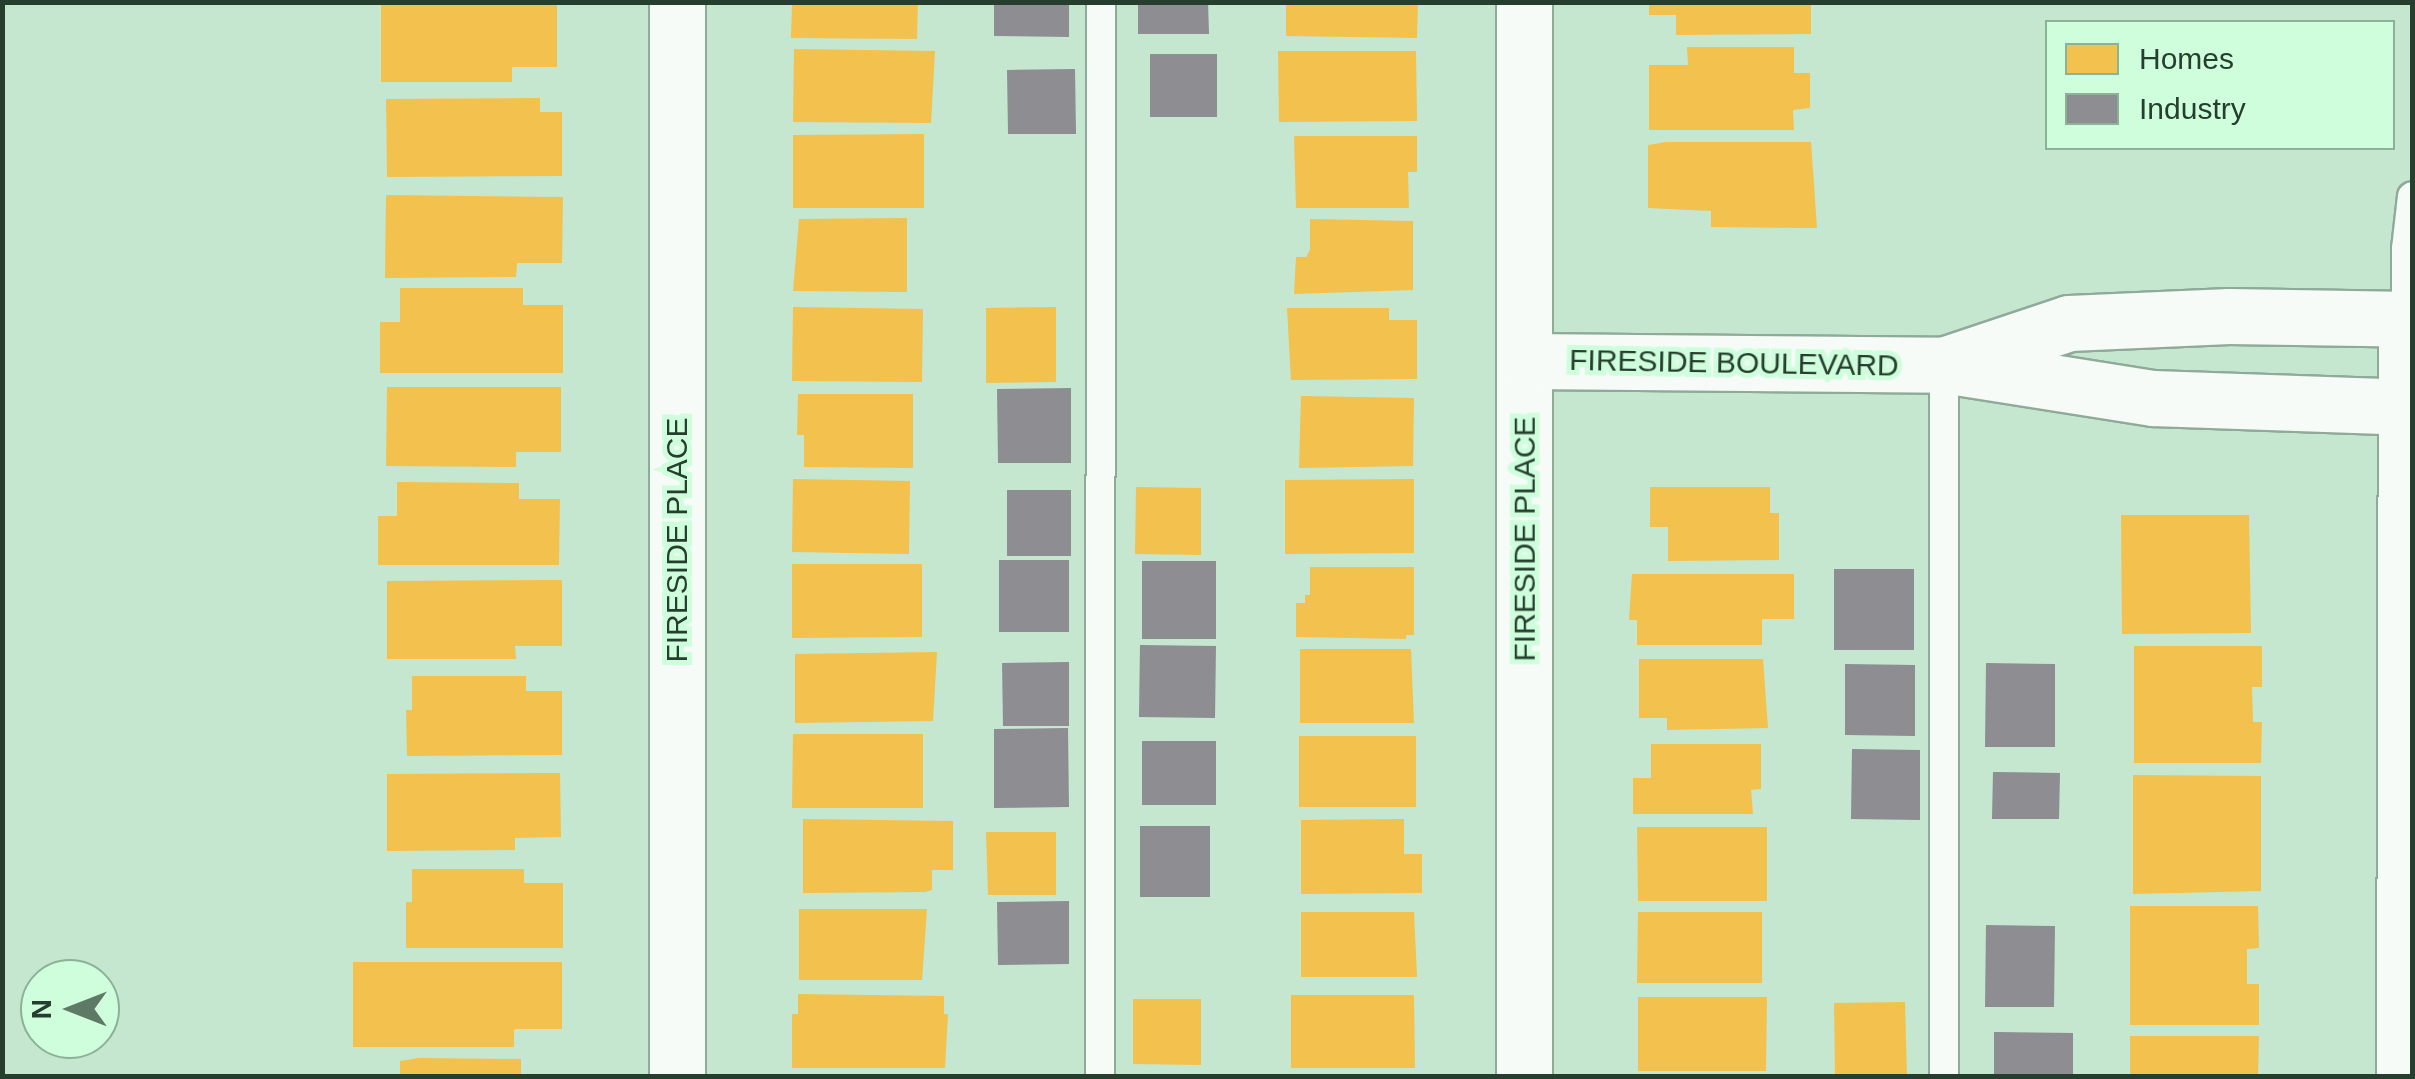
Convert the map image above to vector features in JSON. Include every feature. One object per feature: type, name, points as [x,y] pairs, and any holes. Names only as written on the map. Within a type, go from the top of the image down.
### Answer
[{"type":"street","name":"FIRESIDE PLACE","points":[[677,2],[677,1076]]},
{"type":"street","name":"FIRESIDE PLACE","points":[[1524,2],[1524,1076]]},
{"type":"street","name":"FIRESIDE BOULEVARD","points":[[1944,365],[2068,323],[2229,316],[2409,319]]},
{"type":"street","points":[[2404,1076],[2409,319]]},
{"type":"street","name":"FIRESIDE BOULEVARD","points":[[1525,361],[1944,365],[2153,398],[2408,407]]},
{"type":"lane","points":[[1100,1076],[1102,2]]},
{"type":"lane","points":[[2409,319],[2406,249],[2412,196]]},
{"type":"lane","points":[[1944,365],[1944,1076]]},
{"type":"building: Homes","points":[[381,2],[557,2],[557,67],[512,67],[512,82],[381,82]]},
{"type":"building: Homes","points":[[792,2],[918,2],[917,39],[791,38]]},
{"type":"building: Homes","points":[[1286,2],[1418,2],[1417,38],[1286,36]]},
{"type":"building: Homes","points":[[1649,2],[1811,2],[1811,34],[1676,35],[1676,15],[1649,15]]},
{"type":"building: Homes","points":[[1687,47],[1794,47],[1794,73],[1810,73],[1810,108],[1793,110],[1794,130],[1649,130],[1649,65],[1688,65]]},
{"type":"building: Homes","points":[[794,49],[935,51],[931,123],[793,122]]},
{"type":"building: Homes","points":[[1278,51],[1416,51],[1417,121],[1279,122]]},
{"type":"building: Homes","points":[[540,98],[540,112],[562,112],[562,176],[387,177],[386,99]]},
{"type":"building: Homes","points":[[924,134],[924,208],[793,208],[793,135]]},
{"type":"building: Homes","points":[[1294,136],[1417,136],[1417,172],[1408,172],[1409,208],[1296,208]]},
{"type":"building: Homes","points":[[1811,142],[1817,228],[1711,227],[1711,211],[1648,208],[1648,145]]},
{"type":"building: Homes","points":[[386,195],[563,197],[562,263],[517,263],[516,277],[385,278]]},
{"type":"building: Homes","points":[[907,218],[907,292],[793,291],[799,219]]},
{"type":"building: Homes","points":[[1310,219],[1413,221],[1413,290],[1294,294],[1296,257],[1306,257],[1310,250]]},
{"type":"building: Homes","points":[[400,288],[523,288],[523,305],[563,305],[563,373],[380,373],[380,322],[400,322]]},
{"type":"building: Homes","points":[[793,307],[923,309],[922,382],[792,381]]},
{"type":"building: Homes","points":[[1056,307],[1056,382],[986,383],[986,308]]},
{"type":"building: Homes","points":[[1287,308],[1389,308],[1389,320],[1417,320],[1417,379],[1291,380]]},
{"type":"building: Homes","points":[[387,387],[561,387],[561,452],[516,452],[516,467],[386,466]]},
{"type":"building: Homes","points":[[798,394],[913,394],[913,468],[804,467],[804,435],[797,435]]},
{"type":"building: Homes","points":[[1301,396],[1414,398],[1413,466],[1299,468]]},
{"type":"building: Homes","points":[[793,479],[910,481],[909,554],[792,552]]},
{"type":"building: Homes","points":[[1414,479],[1414,553],[1285,554],[1285,480]]},
{"type":"building: Homes","points":[[397,482],[519,483],[519,499],[560,499],[559,565],[378,565],[378,516],[397,516]]},
{"type":"building: Homes","points":[[1136,487],[1201,488],[1201,555],[1135,554]]},
{"type":"building: Homes","points":[[1650,487],[1770,487],[1770,513],[1779,513],[1779,560],[1668,561],[1668,527],[1650,527]]},
{"type":"building: Homes","points":[[2121,515],[2249,515],[2251,633],[2122,634]]},
{"type":"building: Homes","points":[[792,564],[922,564],[922,637],[792,638]]},
{"type":"building: Homes","points":[[1310,567],[1414,567],[1414,635],[1406,635],[1406,639],[1296,637],[1296,603],[1305,603],[1305,595],[1310,595]]},
{"type":"building: Homes","points":[[1632,574],[1794,574],[1794,619],[1762,619],[1762,645],[1637,645],[1637,620],[1629,620]]},
{"type":"building: Homes","points":[[562,580],[562,646],[515,646],[516,659],[387,659],[387,581]]},
{"type":"building: Homes","points":[[2134,646],[2262,646],[2262,687],[2252,687],[2253,722],[2262,722],[2261,763],[2134,763]]},
{"type":"building: Homes","points":[[1300,649],[1411,649],[1414,723],[1300,723]]},
{"type":"building: Homes","points":[[937,652],[933,721],[795,723],[795,654]]},
{"type":"building: Homes","points":[[1639,659],[1763,659],[1768,728],[1667,730],[1667,718],[1639,718]]},
{"type":"building: Homes","points":[[412,676],[526,676],[526,691],[562,691],[562,755],[407,756],[406,710],[412,710]]},
{"type":"building: Homes","points":[[793,734],[923,734],[923,808],[792,808]]},
{"type":"building: Homes","points":[[1299,736],[1416,736],[1416,807],[1299,807]]},
{"type":"building: Homes","points":[[1651,744],[1761,744],[1761,789],[1751,790],[1753,814],[1633,814],[1633,778],[1651,778]]},
{"type":"building: Homes","points":[[560,773],[561,837],[515,838],[515,850],[387,851],[387,774]]},
{"type":"building: Homes","points":[[2133,775],[2261,776],[2261,891],[2133,894]]},
{"type":"building: Homes","points":[[803,819],[953,821],[953,870],[932,870],[932,890],[925,892],[803,893]]},
{"type":"building: Homes","points":[[1404,819],[1404,854],[1422,854],[1422,893],[1301,894],[1301,820]]},
{"type":"building: Homes","points":[[1637,827],[1767,827],[1767,901],[1638,901]]},
{"type":"building: Homes","points":[[986,832],[1056,832],[1056,895],[988,895]]},
{"type":"building: Homes","points":[[412,869],[524,869],[524,883],[563,883],[563,948],[406,948],[406,902],[412,902]]},
{"type":"building: Homes","points":[[2130,906],[2258,906],[2259,948],[2247,949],[2247,984],[2259,984],[2259,1025],[2130,1025]]},
{"type":"building: Homes","points":[[799,909],[927,909],[922,980],[799,980]]},
{"type":"building: Homes","points":[[1301,912],[1414,912],[1417,977],[1301,977]]},
{"type":"building: Homes","points":[[1638,912],[1762,912],[1762,983],[1637,983]]},
{"type":"building: Homes","points":[[353,962],[562,962],[562,1029],[514,1029],[514,1047],[353,1047]]},
{"type":"building: Homes","points":[[798,994],[944,996],[944,1014],[948,1014],[945,1068],[792,1068],[792,1014],[798,1014]]},
{"type":"building: Homes","points":[[1291,995],[1414,995],[1415,1068],[1291,1068]]},
{"type":"building: Homes","points":[[1638,997],[1767,997],[1766,1071],[1638,1071]]},
{"type":"building: Homes","points":[[1133,999],[1201,999],[1201,1065],[1133,1064]]},
{"type":"building: Homes","points":[[1905,1002],[1907,1076],[1835,1076],[1834,1003]]},
{"type":"building: Homes","points":[[2130,1036],[2259,1036],[2258,1076],[2130,1076]]},
{"type":"building: Homes","points":[[521,1059],[521,1076],[400,1076],[400,1061]]},
{"type":"building: Industry","points":[[994,2],[1069,2],[1069,37],[994,36]]},
{"type":"building: Industry","points":[[1138,2],[1208,2],[1209,34],[1138,34]]},
{"type":"building: Industry","points":[[1150,54],[1217,54],[1217,117],[1150,117]]},
{"type":"building: Industry","points":[[1075,69],[1076,134],[1008,134],[1007,70]]},
{"type":"building: Industry","points":[[1071,388],[1071,463],[998,463],[997,389]]},
{"type":"building: Industry","points":[[1007,490],[1071,490],[1071,556],[1007,556]]},
{"type":"building: Industry","points":[[999,560],[1069,560],[1069,632],[999,632]]},
{"type":"building: Industry","points":[[1142,561],[1216,561],[1216,639],[1142,639]]},
{"type":"building: Industry","points":[[1834,569],[1914,569],[1914,650],[1834,650]]},
{"type":"building: Industry","points":[[1140,645],[1216,646],[1215,718],[1139,717]]},
{"type":"building: Industry","points":[[1069,662],[1069,726],[1003,726],[1002,663]]},
{"type":"building: Industry","points":[[1986,663],[2055,664],[2055,747],[1985,747]]},
{"type":"building: Industry","points":[[1845,664],[1915,665],[1915,736],[1845,735]]},
{"type":"building: Industry","points":[[1068,728],[1069,807],[994,808],[994,729]]},
{"type":"building: Industry","points":[[1142,741],[1216,741],[1216,805],[1142,805]]},
{"type":"building: Industry","points":[[1852,749],[1920,750],[1920,820],[1851,819]]},
{"type":"building: Industry","points":[[1993,772],[2060,773],[2059,819],[1992,819]]},
{"type":"building: Industry","points":[[1140,826],[1210,826],[1210,897],[1140,897]]},
{"type":"building: Industry","points":[[1069,901],[1069,964],[998,965],[997,902]]},
{"type":"building: Industry","points":[[1986,925],[2055,926],[2054,1007],[1985,1007]]},
{"type":"building: Industry","points":[[1994,1032],[2073,1033],[2073,1076],[1994,1076]]}]
